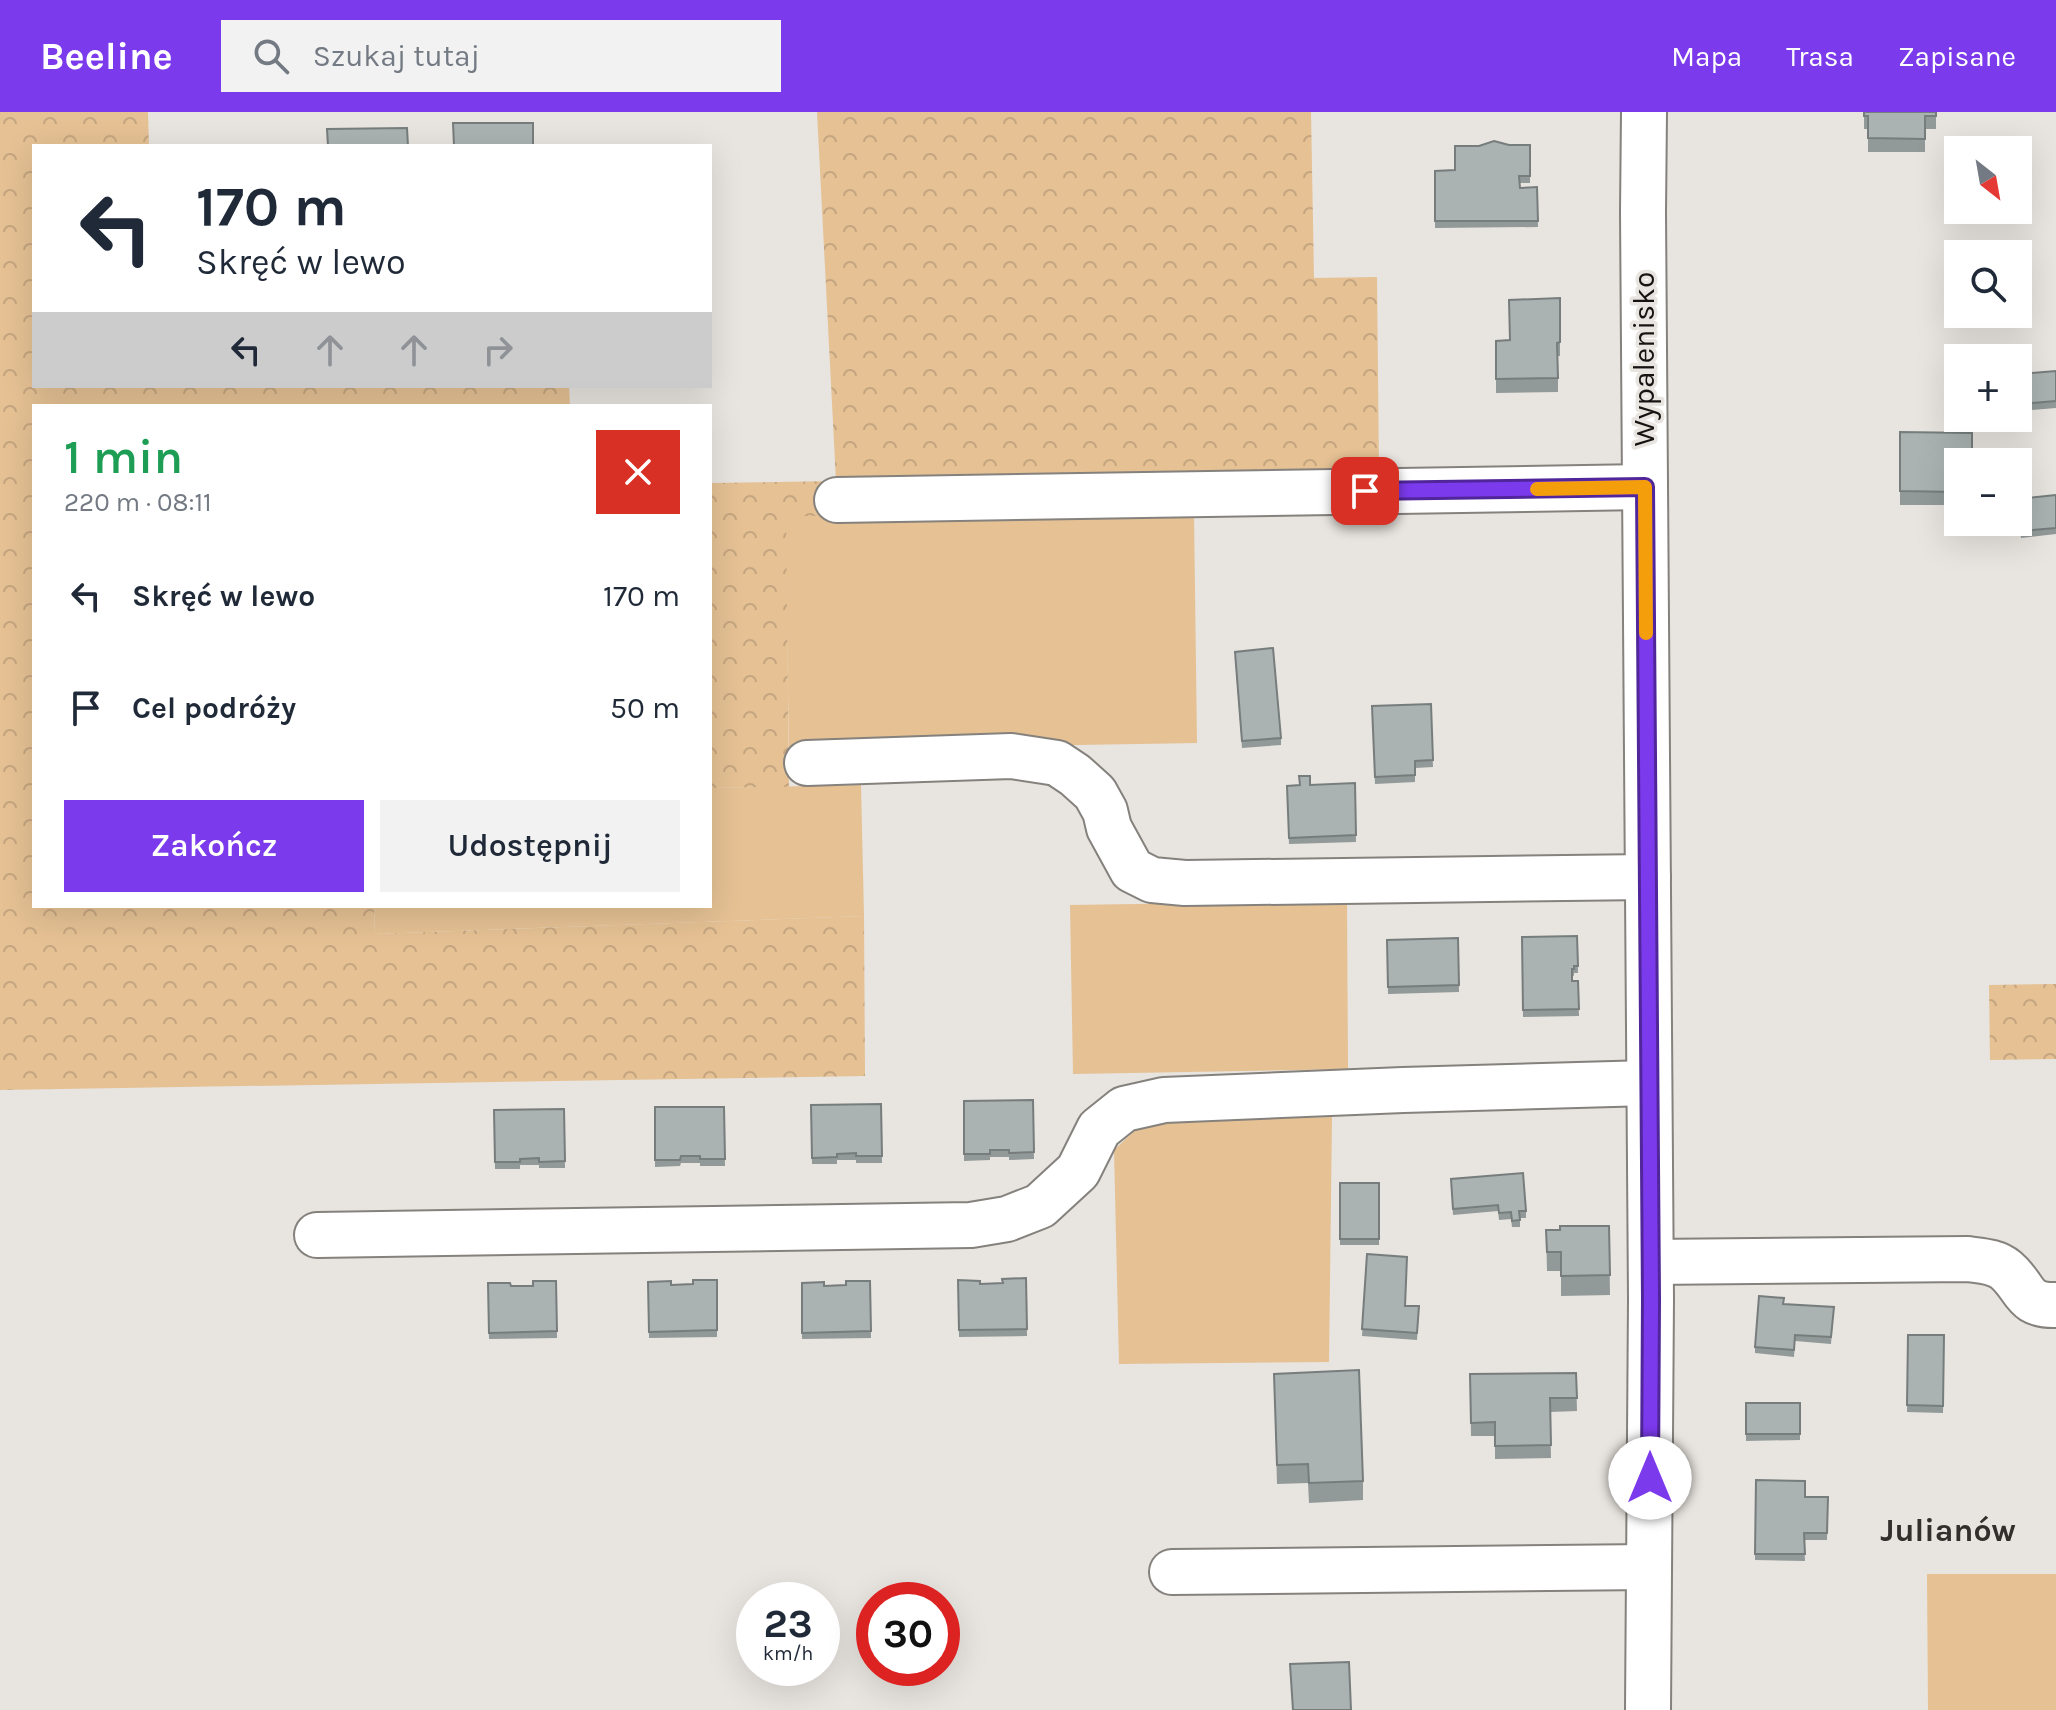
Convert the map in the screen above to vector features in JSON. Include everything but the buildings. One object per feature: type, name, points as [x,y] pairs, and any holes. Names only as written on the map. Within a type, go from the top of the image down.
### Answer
[{"type":"street","name":"Wypalenisko","points":[[1644,112],[1651,1262],[1648,1710]]},
{"type":"street","points":[[837,500],[1645,487]]},
{"type":"street","points":[[807,763],[1011,756],[1057,763],[1095,793],[1105,811],[1109,828],[1132,870],[1152,880],[1185,883],[1648,877]]},
{"type":"street","points":[[317,1235],[971,1225],[1007,1219],[1040,1206],[1078,1171],[1099,1129],[1124,1109],[1164,1100],[1649,1083]]},
{"type":"street","points":[[1651,1262],[1968,1259],[1992,1262],[2006,1270],[2027,1296],[2040,1306],[2056,1305]]},
{"type":"street","points":[[1172,1572],[1649,1567]]},
{"type":"green space","points":[[0,112],[148,112],[149,144],[32,144],[32,388],[569,388],[570,404],[32,404],[32,908],[374,908],[375,934],[864,916],[865,1076],[0,1090]]},
{"type":"green space","points":[[817,112],[1311,112],[1314,278],[1377,277],[1379,470],[837,516],[786,516],[789,787],[712,788],[712,483],[836,481]]},
{"type":"green space","points":[[1194,513],[1197,743],[789,750],[785,516]]},
{"type":"green space","points":[[861,785],[864,916],[375,934],[374,908],[712,908],[712,788]]},
{"type":"green space","points":[[1347,901],[1348,1069],[1073,1074],[1070,905]]},
{"type":"green space","points":[[2056,984],[2056,1059],[1990,1060],[1989,985]]},
{"type":"green space","points":[[1332,1117],[1329,1362],[1119,1364],[1114,1150],[1145,1121]]},
{"type":"green space","points":[[1927,1574],[2056,1574],[2056,1710],[1928,1710]]},
{"type":"slow traffic","points":[[1537,489],[1645,487],[1646,633]]},
{"type":"district","name":"Julianów","points":[[1948,1530]]},
{"type":"route","points":[[1365,491],[1645,487],[1650,1478]]}]
